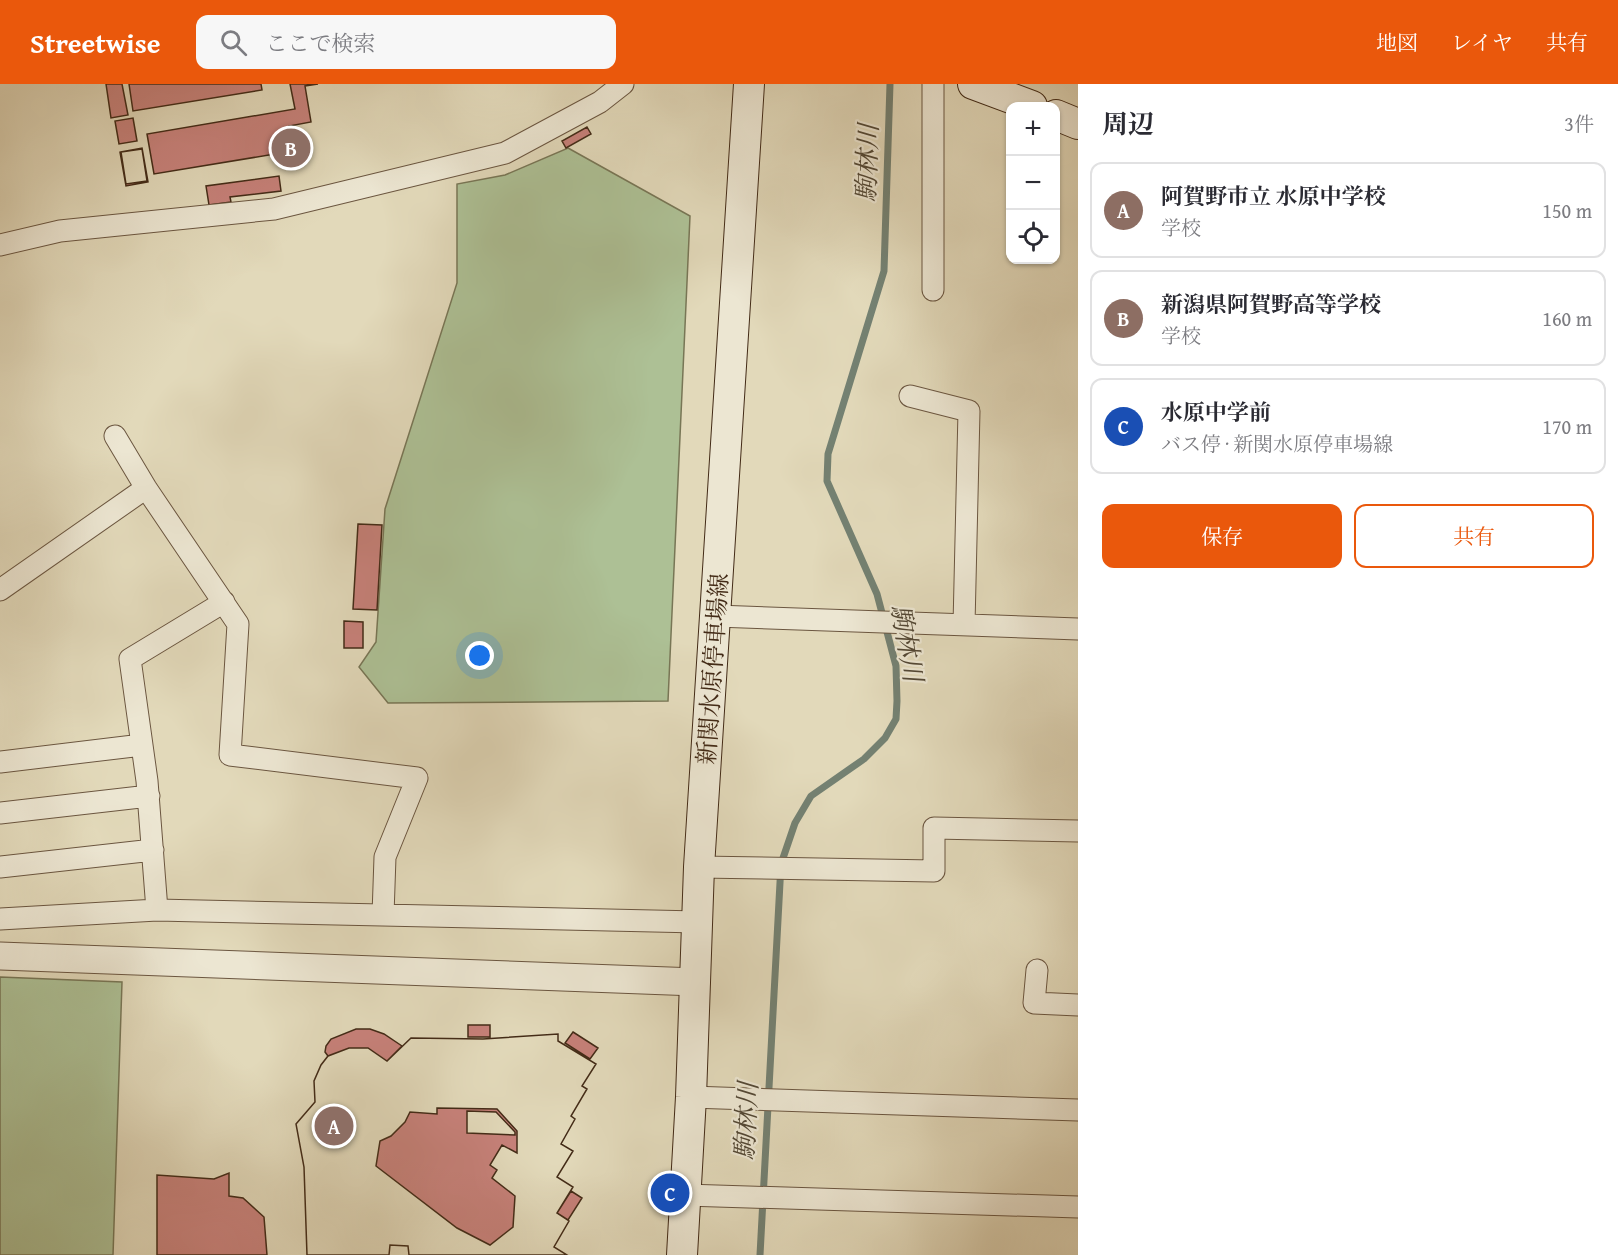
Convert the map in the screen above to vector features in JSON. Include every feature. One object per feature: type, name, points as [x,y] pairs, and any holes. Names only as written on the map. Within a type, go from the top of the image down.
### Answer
[{"type":"main road","name":"新関水原停車場線","points":[[682,1255],[691,1097],[699,867],[749,84]]},
{"type":"main road","points":[[992,87],[1024,102]]},
{"type":"main road","points":[[1060,117],[1078,124]]},
{"type":"street","points":[[0,245],[60,231],[274,209],[505,153],[600,102],[623,84]]},
{"type":"street","points":[[933,84],[933,290]]},
{"type":"street","points":[[910,396],[969,411],[964,625]]},
{"type":"street","points":[[115,436],[146,488],[238,624],[230,756],[417,778],[385,857],[383,915]]},
{"type":"street","points":[[0,590],[146,488]]},
{"type":"street","points":[[157,910],[148,796],[130,659],[224,602]]},
{"type":"street","points":[[716,616],[1078,629]]},
{"type":"street","points":[[0,762],[142,745]]},
{"type":"street","points":[[0,813],[148,796]]},
{"type":"street","points":[[699,867],[934,871],[934,828],[1078,831]]},
{"type":"street","points":[[0,867],[153,850]]},
{"type":"street","points":[[0,920],[157,910],[698,922]]},
{"type":"street","points":[[0,956],[696,982]]},
{"type":"street","points":[[1037,970],[1035,1003],[1078,1005]]},
{"type":"street","points":[[691,1097],[1078,1110]]},
{"type":"street","points":[[685,1195],[1078,1207]]},
{"type":"green space","points":[[568,148],[690,216],[668,701],[388,703],[359,667],[376,642],[385,509],[457,283],[457,184],[505,175]]},
{"type":"green space","points":[[0,977],[122,982],[113,1255],[0,1255]]},
{"type":"building","points":[[106,84],[122,84],[128,115],[111,118]]},
{"type":"building","points":[[129,84],[261,84],[262,90],[133,111]]},
{"type":"building","points":[[290,84],[318,84],[305,86],[311,122],[289,126],[293,151],[154,174],[147,134],[295,109]]},
{"type":"building","points":[[133,118],[137,141],[119,144],[115,121]]},
{"type":"building","points":[[587,127],[591,134],[566,148],[562,141]]},
{"type":"building","points":[[142,148],[148,182],[126,186],[120,152]]},
{"type":"building","points":[[142,149],[147,181],[126,184],[121,152]]},
{"type":"building","points":[[279,176],[281,191],[230,197],[231,202],[209,205],[206,186]]},
{"type":"building","points":[[358,524],[382,525],[377,610],[353,609]]},
{"type":"building","points":[[344,621],[363,622],[363,648],[344,648]]},
{"type":"building","points":[[468,1025],[490,1025],[490,1037],[468,1037]]},
{"type":"building","points":[[356,1029],[370,1029],[384,1034],[402,1046],[387,1061],[368,1048],[349,1048],[328,1056],[325,1052],[326,1046],[331,1039]]},
{"type":"building","points":[[573,1032],[598,1048],[590,1059],[565,1043]]},
{"type":"building","points":[[558,1034],[558,1041],[596,1064],[582,1086],[587,1089],[571,1116],[575,1119],[561,1144],[573,1151],[557,1177],[573,1187],[557,1213],[569,1221],[554,1247],[567,1255],[409,1255],[408,1246],[390,1245],[389,1255],[307,1255],[304,1167],[296,1124],[315,1102],[314,1081],[328,1056],[349,1048],[368,1048],[387,1061],[411,1038],[483,1039]],"holes":[[[437,1108],[497,1109],[517,1131],[517,1153],[502,1145],[490,1165],[497,1170],[492,1178],[515,1196],[513,1227],[490,1245],[457,1228],[376,1166],[380,1141],[391,1136],[405,1122],[410,1112],[437,1114]]]},
{"type":"building","points":[[558,1034],[558,1041],[596,1064],[582,1086],[587,1089],[571,1116],[575,1119],[561,1144],[573,1151],[557,1177],[573,1187],[557,1213],[569,1221],[554,1247],[567,1255],[409,1255],[408,1246],[390,1245],[389,1255],[307,1255],[304,1167],[296,1124],[315,1102],[314,1081],[328,1056],[349,1048],[368,1048],[387,1061],[411,1038],[483,1039]]},
{"type":"building","points":[[467,1111],[496,1112],[515,1132],[515,1135],[467,1133]]},
{"type":"building","points":[[229,1173],[229,1196],[243,1198],[264,1217],[267,1255],[157,1255],[157,1175],[214,1179]]},
{"type":"building","points":[[571,1191],[582,1198],[568,1220],[557,1213]]},
{"type":"waterway","name":"駒林川","points":[[760,1255],[781,864],[795,823],[811,796],[864,759],[885,738],[896,719],[896,666],[877,594],[827,481],[828,454],[884,271],[890,84]]},
{"type":"place","name":"新潟県阿賀野高等学校","points":[[291,148]]},
{"type":"place","name":"阿賀野市立 水原中学校","points":[[334,1126]]},
{"type":"place","name":"水原中学前","points":[[670,1193]]}]
